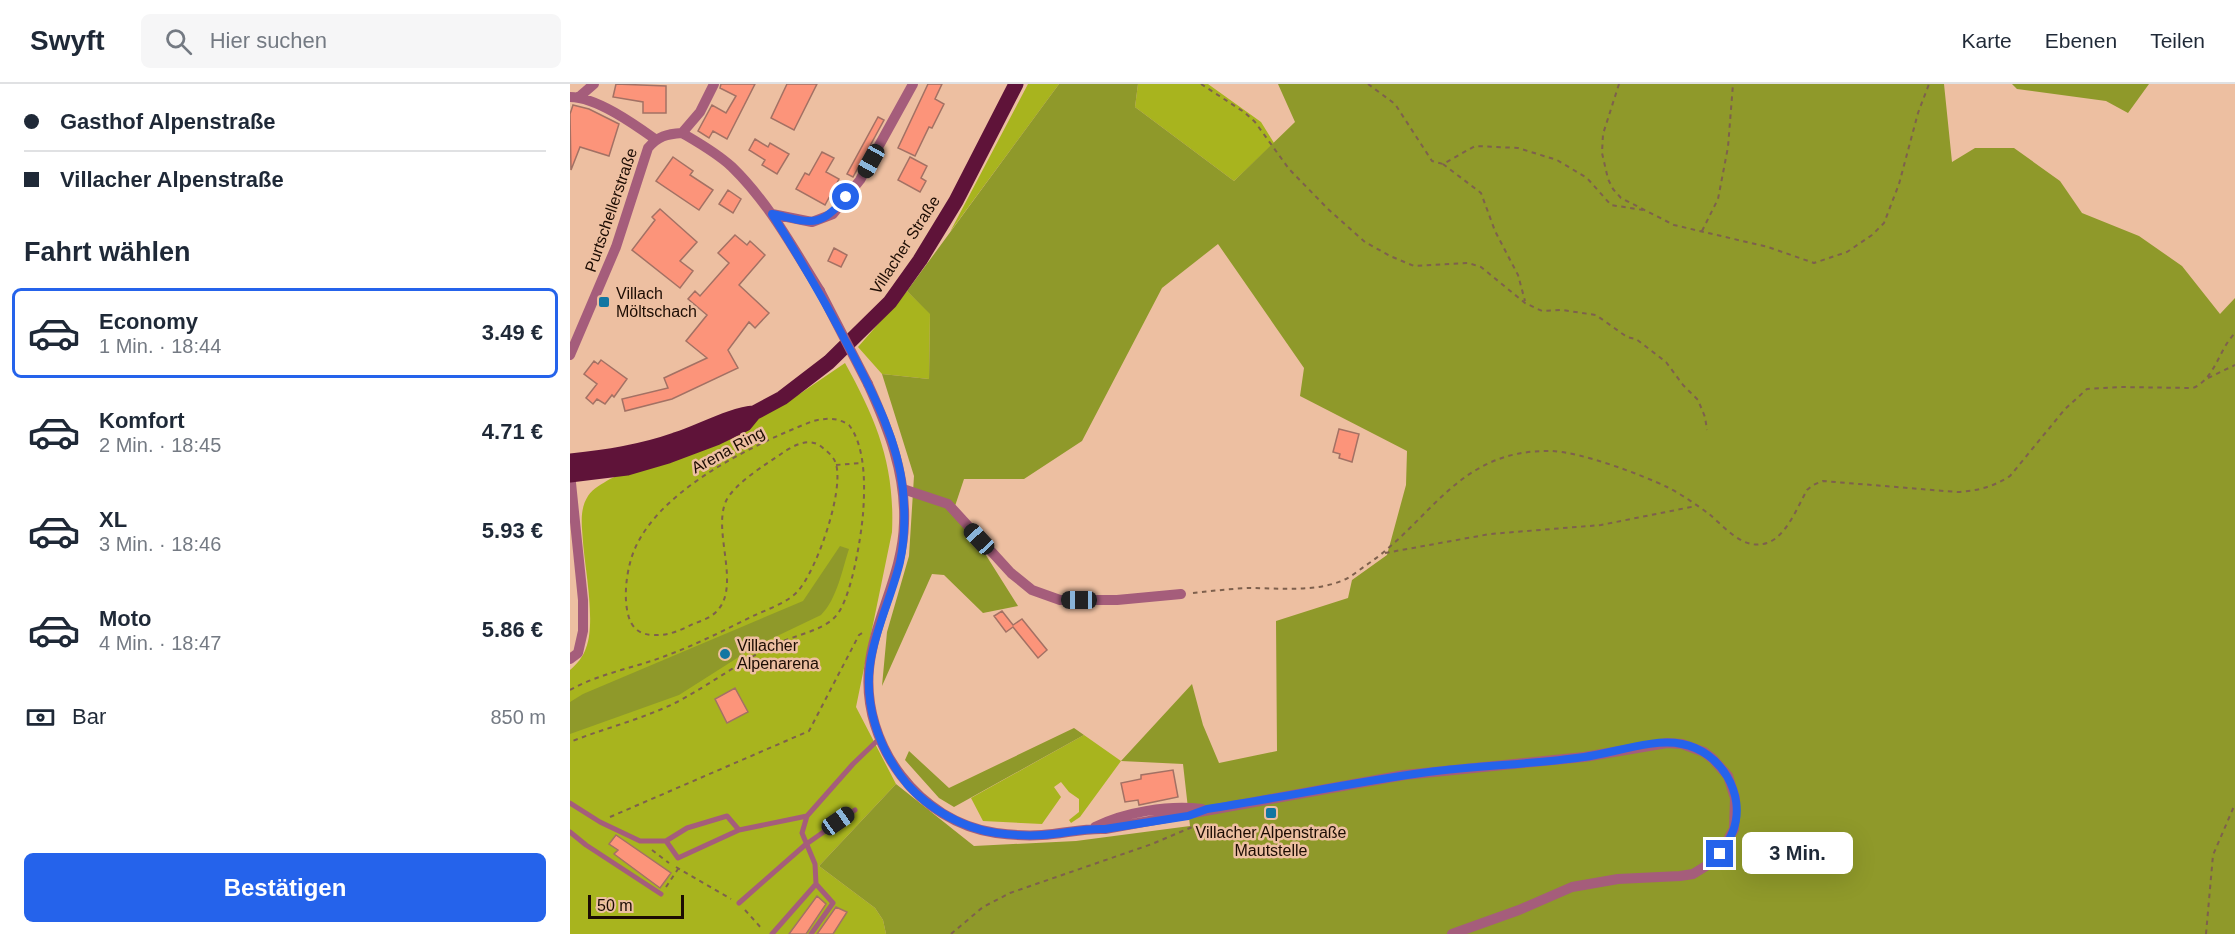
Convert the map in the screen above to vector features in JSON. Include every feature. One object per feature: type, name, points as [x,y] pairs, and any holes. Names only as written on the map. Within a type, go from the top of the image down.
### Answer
[{"type":"main road","name":"Villacher Straße","points":[[570,474],[627,468],[668,456],[745,424],[754,413],[808,381],[858,337],[890,302],[920,260],[956,201],[1016,84]]},
{"type":"main road","name":"Villacher Straße","points":[[570,461],[609,456],[666,444],[742,414],[754,413]]},
{"type":"street","points":[[574,97],[594,84]]},
{"type":"street","points":[[714,84],[704,106],[682,133],[730,165],[772,214],[820,291],[888,428],[903,489],[904,524],[900,562],[880,623],[869,669],[872,716],[890,761],[914,792],[946,815],[963,824],[995,833],[1043,835],[1092,828],[1105,829],[1188,816],[1207,809],[1416,773],[1584,757],[1668,743],[1682,744],[1704,752],[1728,776],[1736,798],[1734,829],[1720,854],[1693,874],[1618,879],[1572,887],[1519,910],[1452,934]]},
{"type":"street","points":[[772,214],[812,222],[833,214],[860,180],[913,84]]},
{"type":"street","points":[[574,97],[615,113],[655,139]]},
{"type":"street","name":"Purtschellerstraße","points":[[570,355],[573,338],[595,299],[616,247],[648,148],[655,139],[663,135],[682,133]]},
{"type":"street","points":[[570,474],[583,631],[578,653],[570,659]]},
{"type":"street","points":[[903,489],[948,504],[1011,573],[1032,590],[1060,600],[1117,600],[1181,594]]},
{"type":"lane","points":[[811,934],[833,903],[816,884],[815,864],[802,833],[807,816],[879,738]]},
{"type":"lane","points":[[570,802],[600,822],[640,841],[666,841],[687,828],[727,816],[739,830]]},
{"type":"lane","points":[[739,903],[806,845],[855,810]]},
{"type":"lane","points":[[666,841],[678,858],[739,830],[807,816]]},
{"type":"lane","points":[[570,832],[586,845],[663,891]]},
{"type":"lane","points":[[772,934],[816,884]]},
{"type":"path","points":[[1201,84],[1244,112],[1255,122],[1289,169],[1328,209],[1365,242],[1414,266],[1468,263],[1481,267],[1525,303],[1542,311],[1562,310],[1596,315],[1627,337],[1636,339],[1666,362],[1683,385],[1698,400],[1705,417],[1707,430]]},
{"type":"path","points":[[1368,84],[1395,104],[1432,161],[1443,164],[1481,193],[1495,231],[1518,275],[1525,303]]},
{"type":"path","points":[[1619,84],[1603,134],[1602,153],[1608,178],[1613,189],[1621,198],[1674,225],[1768,247],[1814,263],[1847,252],[1872,235],[1884,223],[1899,184],[1918,113],[1929,84]]},
{"type":"path","points":[[1702,231],[1718,199],[1728,147],[1733,84]]},
{"type":"path","points":[[1443,164],[1475,146],[1518,148],[1557,160],[1587,178],[1611,205],[1646,211]]},
{"type":"path","points":[[1181,594],[1244,588],[1311,588],[1345,579],[1383,554],[1452,485],[1482,466],[1518,453],[1552,451],[1595,459],[1668,487],[1744,542],[1767,543],[1782,532],[1807,490],[1823,482],[1958,492],[1987,488],[2010,476],[2065,410],[2087,389],[2193,388],[2204,382],[2235,333]]},
{"type":"path","points":[[2206,378],[2235,365]]},
{"type":"path","name":"Arena Ring","points":[[570,742],[675,703],[776,644],[827,624],[835,618],[844,603],[861,534],[865,492],[855,435],[849,425],[836,419],[827,418],[800,426],[698,478],[660,512],[645,529],[634,549],[627,578],[628,614],[633,627],[643,634],[664,635],[710,617],[719,609],[724,597],[726,582],[723,510],[728,497],[736,488],[782,453],[800,443],[820,444],[833,458],[836,465]]},
{"type":"path","points":[[570,690],[596,678],[666,656],[713,636],[792,597],[810,573],[825,537],[832,507],[837,474],[836,465],[861,463]]},
{"type":"path","points":[[1383,554],[1490,534],[1601,525],[1696,506]]},
{"type":"path","points":[[600,822],[809,731],[859,635],[880,623]]},
{"type":"path","points":[[2206,934],[2213,855],[2235,804]]},
{"type":"path","points":[[951,934],[982,907],[1010,893],[1152,844],[1203,823]]},
{"type":"path","points":[[640,841],[678,869],[739,903],[767,934]]},
{"type":"path","points":[[663,891],[678,869]]},
{"type":"green space","points":[[1028,84],[1059,84],[950,232]]},
{"type":"green space","points":[[1059,84],[1138,84],[1135,107],[1234,181],[1295,122],[1278,84],[1944,84],[1952,162],[1975,148],[2014,148],[2060,181],[2082,213],[2139,236],[2182,266],[2220,314],[2235,298],[2235,934],[886,934],[883,920],[875,908],[819,866],[896,784],[974,846],[1076,841],[1190,826],[1183,764],[1121,761],[1192,684],[1203,725],[1219,763],[1277,751],[1276,621],[1348,598],[1352,580],[1387,555],[1406,485],[1407,451],[1300,396],[1304,368],[1218,244],[1162,288],[1082,441],[1024,479],[964,479],[955,506],[1018,606],[983,613],[944,575],[932,574],[882,686],[887,632],[909,556],[914,476],[882,374],[929,379],[930,314],[907,291]]},
{"type":"green space","points":[[1138,84],[1208,84],[1261,122],[1274,143],[1234,181],[1135,107]]},
{"type":"green space","points":[[2012,84],[2149,84],[2128,113],[2106,101],[2017,89]]},
{"type":"green space","points":[[907,291],[930,313],[929,379],[882,374],[858,347]]},
{"type":"green space","name":"Villacher Alpenarena","points":[[845,363],[866,404],[882,444],[887,464],[892,508],[892,532],[856,707],[896,784],[819,866],[875,908],[883,920],[886,934],[570,934],[570,670],[585,651],[590,625],[582,524],[585,501],[592,491],[610,479],[801,393]]},
{"type":"green space","points":[[840,546],[849,549],[835,593],[821,615],[756,646],[679,695],[570,734],[570,702],[583,694],[803,601]]},
{"type":"green space","points":[[1074,728],[1084,735],[954,807],[939,798],[905,760],[909,751],[949,788]]},
{"type":"green space","points":[[1084,735],[1121,761],[1080,817],[1071,823],[1069,820],[1079,812],[1079,799],[1061,782],[1054,787],[1061,797],[1042,824],[983,821],[971,798]]},
{"type":"building","points":[[616,84],[666,86],[666,113],[643,113],[643,102],[613,97]]},
{"type":"building","points":[[721,84],[755,84],[727,139],[713,131],[709,138],[698,131],[712,105],[726,113],[736,96],[720,88]]},
{"type":"building","points":[[787,84],[817,84],[794,130],[771,118]]},
{"type":"building","points":[[928,84],[942,84],[935,99],[944,104],[932,128],[929,127],[915,156],[898,148]]},
{"type":"building","points":[[573,105],[589,109],[619,124],[609,156],[580,147],[571,170],[570,114]]},
{"type":"building","points":[[878,117],[884,120],[853,177],[847,174]]},
{"type":"building","points":[[755,139],[768,147],[770,143],[789,154],[777,174],[762,165],[765,160],[749,150]]},
{"type":"building","points":[[822,152],[834,158],[826,172],[839,179],[825,205],[796,189],[805,173],[809,175]]},
{"type":"building","points":[[673,157],[693,171],[690,175],[713,190],[699,210],[656,181]]},
{"type":"building","points":[[910,157],[927,166],[921,178],[926,181],[920,192],[898,180]]},
{"type":"building","points":[[728,190],[741,199],[733,213],[719,204]]},
{"type":"building","points":[[660,209],[697,242],[680,261],[693,271],[680,288],[632,250],[655,220],[652,217]]},
{"type":"building","points":[[735,235],[747,245],[750,241],[765,255],[739,285],[769,313],[755,328],[749,322],[728,350],[738,368],[672,399],[625,411],[622,399],[668,388],[664,378],[707,358],[686,341],[707,315],[688,299],[695,291],[700,296],[729,263],[718,253]]},
{"type":"building","points":[[834,248],[847,255],[841,267],[828,261]]},
{"type":"building","points":[[601,360],[627,379],[614,397],[612,395],[605,404],[597,399],[593,404],[586,398],[597,384],[584,374],[594,361],[598,364]]},
{"type":"building","points":[[1339,429],[1359,434],[1352,462],[1339,458],[1340,454],[1333,452]]},
{"type":"building","points":[[1002,611],[1013,625],[1022,619],[1047,650],[1038,658],[1013,627],[1006,632],[994,616]]},
{"type":"building","points":[[735,688],[748,712],[727,723],[715,699]]},
{"type":"building","points":[[1173,770],[1178,797],[1139,805],[1138,800],[1125,802],[1121,783],[1141,779],[1141,775]]},
{"type":"building","points":[[616,835],[671,873],[660,888],[614,854],[618,850],[609,844]]},
{"type":"building","points":[[817,896],[826,904],[806,934],[789,934]]},
{"type":"building","points":[[836,907],[847,912],[833,934],[817,934]]},
{"type":"place","name":"Villach Möltschach","points":[[604,302]]},
{"type":"place","name":"Villacher Alpenarena","points":[[725,654]]},
{"type":"place","name":"Villacher Alpenstraße Mautstelle","points":[[1271,813]]},
{"type":"route","points":[[846,197],[833,214],[812,222],[772,214],[820,291],[868,384],[888,428],[897,461],[903,489],[904,524],[900,562],[873,649],[869,669],[869,693],[872,716],[879,738],[890,761],[914,792],[963,824],[995,833],[1043,835],[1092,828],[1105,829],[1188,816],[1207,809],[1438,770],[1584,757],[1655,744],[1682,744],[1704,752],[1713,759],[1728,776],[1736,798],[1734,829],[1720,854]]}]
